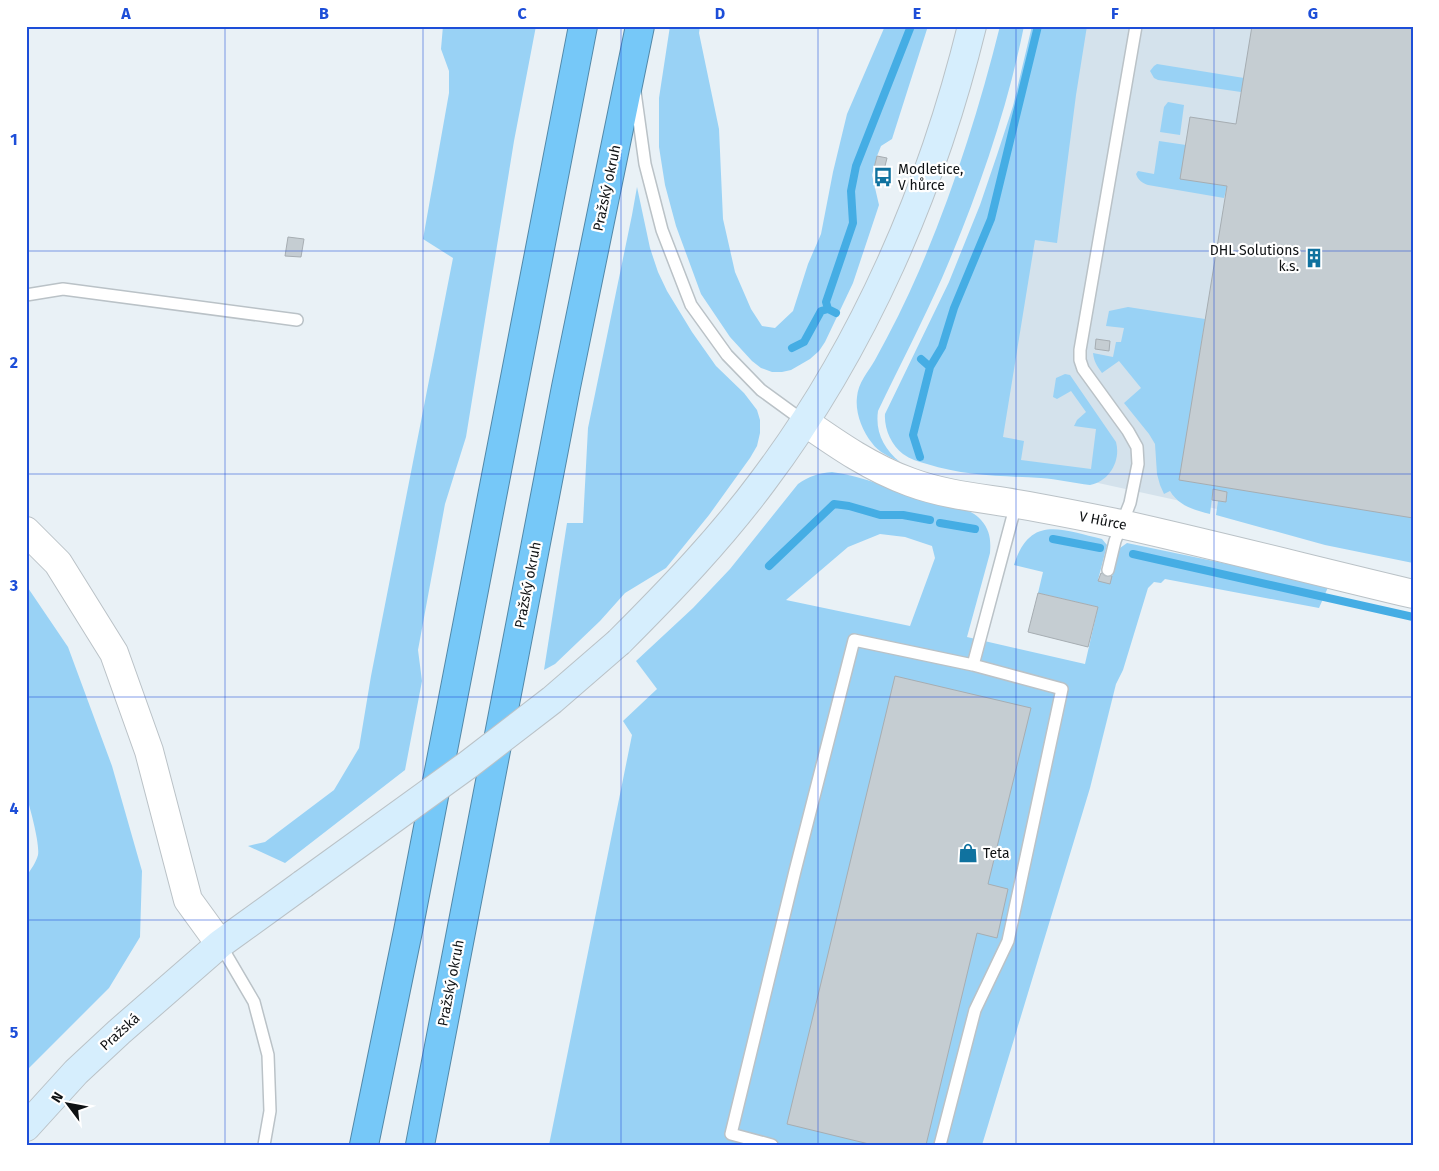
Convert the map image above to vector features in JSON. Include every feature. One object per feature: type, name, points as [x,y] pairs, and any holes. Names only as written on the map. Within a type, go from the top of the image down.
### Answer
[{"type":"highway","points":[[364,1145],[408,931],[583,26]]},
{"type":"highway","name":"Pražský okruh","points":[[420,1145],[566,388],[640,26]]},
{"type":"main road","name":"Pražská","points":[[26,1127],[76,1072],[220,944],[469,764],[552,700],[619,642],[688,571],[727,527],[805,422],[862,323],[905,231],[928,173],[948,113],[972,26]]},
{"type":"street","name":"V Hůrce","points":[[805,422],[853,455],[885,472],[939,491],[974,499],[1016,504],[1121,524],[1413,594]]},
{"type":"street","points":[[26,530],[58,562],[114,653],[149,751],[188,900],[220,944]]},
{"type":"lane","points":[[1108,570],[1135,482],[1138,464],[1136,447],[1128,432],[1083,369],[1080,360],[1080,350],[1136,26]]},
{"type":"lane","points":[[632,68],[646,164],[662,230],[691,305],[727,355],[761,390],[805,422]]},
{"type":"lane","points":[[26,295],[64,289],[296,320]]},
{"type":"lane","points":[[974,665],[1016,504]]},
{"type":"lane","points":[[772,1145],[731,1134],[854,640],[974,665],[1062,689],[1008,941],[975,1010],[940,1145]]},
{"type":"lane","points":[[220,944],[254,1002],[268,1055],[270,1111],[264,1145]]},
{"type":"shaded area","points":[[443,26],[536,26],[514,141],[466,437],[445,504],[418,650],[422,681],[405,770],[285,863],[248,846],[265,842],[334,790],[359,748],[371,676],[453,258],[423,239],[449,93],[449,71],[441,49]]},
{"type":"shaded area","points":[[670,26],[700,26],[699,33],[719,129],[723,219],[735,272],[751,309],[762,326],[775,328],[793,311],[808,264],[821,234],[847,114],[885,26],[928,26],[892,139],[881,146],[877,156],[872,175],[879,205],[853,283],[819,351],[810,359],[791,370],[772,372],[761,368],[730,337],[701,294],[676,226],[665,185],[659,147],[659,98]]},
{"type":"shaded area","points":[[1000,26],[1024,26],[1000,122],[967,217],[942,278],[878,411],[879,433],[889,452],[900,462],[884,454],[872,443],[865,433],[857,409],[858,392],[861,382],[875,360],[914,282],[943,211],[983,89]]},
{"type":"shaded area","points":[[1032,26],[1087,26],[1057,243],[1035,240],[1003,437],[1024,441],[1021,460],[1091,469],[1096,429],[1074,426],[1077,420],[1086,412],[1071,391],[1057,399],[1053,397],[1056,378],[1065,374],[1070,375],[1116,442],[1117,456],[1112,469],[1103,479],[1090,485],[1047,479],[969,473],[921,462],[906,456],[895,446],[889,436],[885,419],[885,414],[949,282],[980,205],[1013,106]]},
{"type":"shaded area","points":[[1044,26],[1413,26],[1413,552],[907,441]]},
{"type":"shaded area","points":[[1157,64],[1244,78],[1241,92],[1158,80],[1154,78],[1150,71]]},
{"type":"shaded area","points":[[1168,102],[1184,105],[1180,135],[1160,132],[1164,107]]},
{"type":"shaded area","points":[[1159,141],[1186,145],[1181,178],[1227,186],[1224,198],[1148,185],[1140,181],[1136,174],[1138,171],[1154,174]]},
{"type":"shaded area","points":[[637,187],[650,248],[667,291],[716,366],[744,393],[757,410],[760,420],[760,433],[757,446],[750,458],[709,515],[666,568],[625,593],[600,621],[555,664],[544,670],[567,523],[583,523],[588,428]]},
{"type":"shaded area","points":[[1128,307],[1205,319],[1180,480],[1413,517],[1413,563],[1325,545],[1216,515],[1218,501],[1226,502],[1227,492],[1213,490],[1210,514],[1182,504],[1170,491],[1164,494],[1157,474],[1155,444],[1124,403],[1141,388],[1119,361],[1102,373],[1093,356],[1093,353],[1113,357],[1116,342],[1121,342],[1124,328],[1106,326],[1109,311]]},
{"type":"shaded area","points":[[832,472],[856,477],[924,500],[969,511],[976,515],[988,531],[990,553],[967,637],[1085,664],[1098,607],[1038,593],[1043,572],[1014,565],[1021,549],[1029,538],[1038,532],[1061,530],[1102,539],[1107,545],[1098,580],[1110,583],[1120,548],[1127,543],[1329,585],[1319,608],[1165,579],[1161,583],[1154,582],[1148,588],[1123,670],[1116,684],[1090,788],[982,1145],[549,1145],[632,735],[623,721],[657,689],[636,661],[693,608],[730,569],[798,484],[818,474]],"holes":[[[880,534],[905,537],[932,546],[935,558],[910,626],[786,600],[848,547]]]},
{"type":"shaded area","points":[[26,585],[68,647],[112,766],[142,871],[140,937],[109,988],[26,1071],[26,876],[38,855],[38,843],[26,795]]},
{"type":"building","name":"DHL Solutions k.s.","points":[[1252,26],[1413,26],[1413,518],[1179,480],[1227,186],[1180,179],[1190,117],[1236,124]]},
{"type":"building","points":[[877,156],[887,158],[884,170],[874,168]]},
{"type":"building","points":[[288,237],[304,239],[301,257],[285,256]]},
{"type":"building","points":[[1096,339],[1110,341],[1109,351],[1095,349]]},
{"type":"building","points":[[1213,489],[1227,492],[1226,502],[1212,500]]},
{"type":"building","points":[[1101,573],[1112,576],[1110,584],[1098,581]]},
{"type":"building","points":[[1038,593],[1098,607],[1088,647],[1028,632]]},
{"type":"building","points":[[895,676],[1031,708],[988,884],[1008,889],[997,938],[977,933],[926,1145],[873,1145],[787,1124]]},
{"type":"waterway","points":[[836,313],[828,309],[826,302],[853,223],[851,191],[856,166],[911,26]]},
{"type":"waterway","points":[[930,367],[942,347],[954,308],[991,219],[1038,26]]},
{"type":"waterway","points":[[792,348],[804,342],[821,311],[828,309]]},
{"type":"waterway","points":[[920,457],[913,435],[930,367],[921,359]]},
{"type":"waterway","points":[[769,566],[834,504],[849,506],[880,515],[903,515],[930,520]]},
{"type":"waterway","points":[[940,523],[975,529]]},
{"type":"waterway","points":[[1053,539],[1100,548]]},
{"type":"waterway","points":[[1133,554],[1413,617]]},
{"type":"place","name":"Modletice, V hůrce","points":[[883,177]]},
{"type":"place","name":"DHL Solutions k.s.","points":[[1314,258]]},
{"type":"place","name":"Teta","points":[[968,853]]}]
